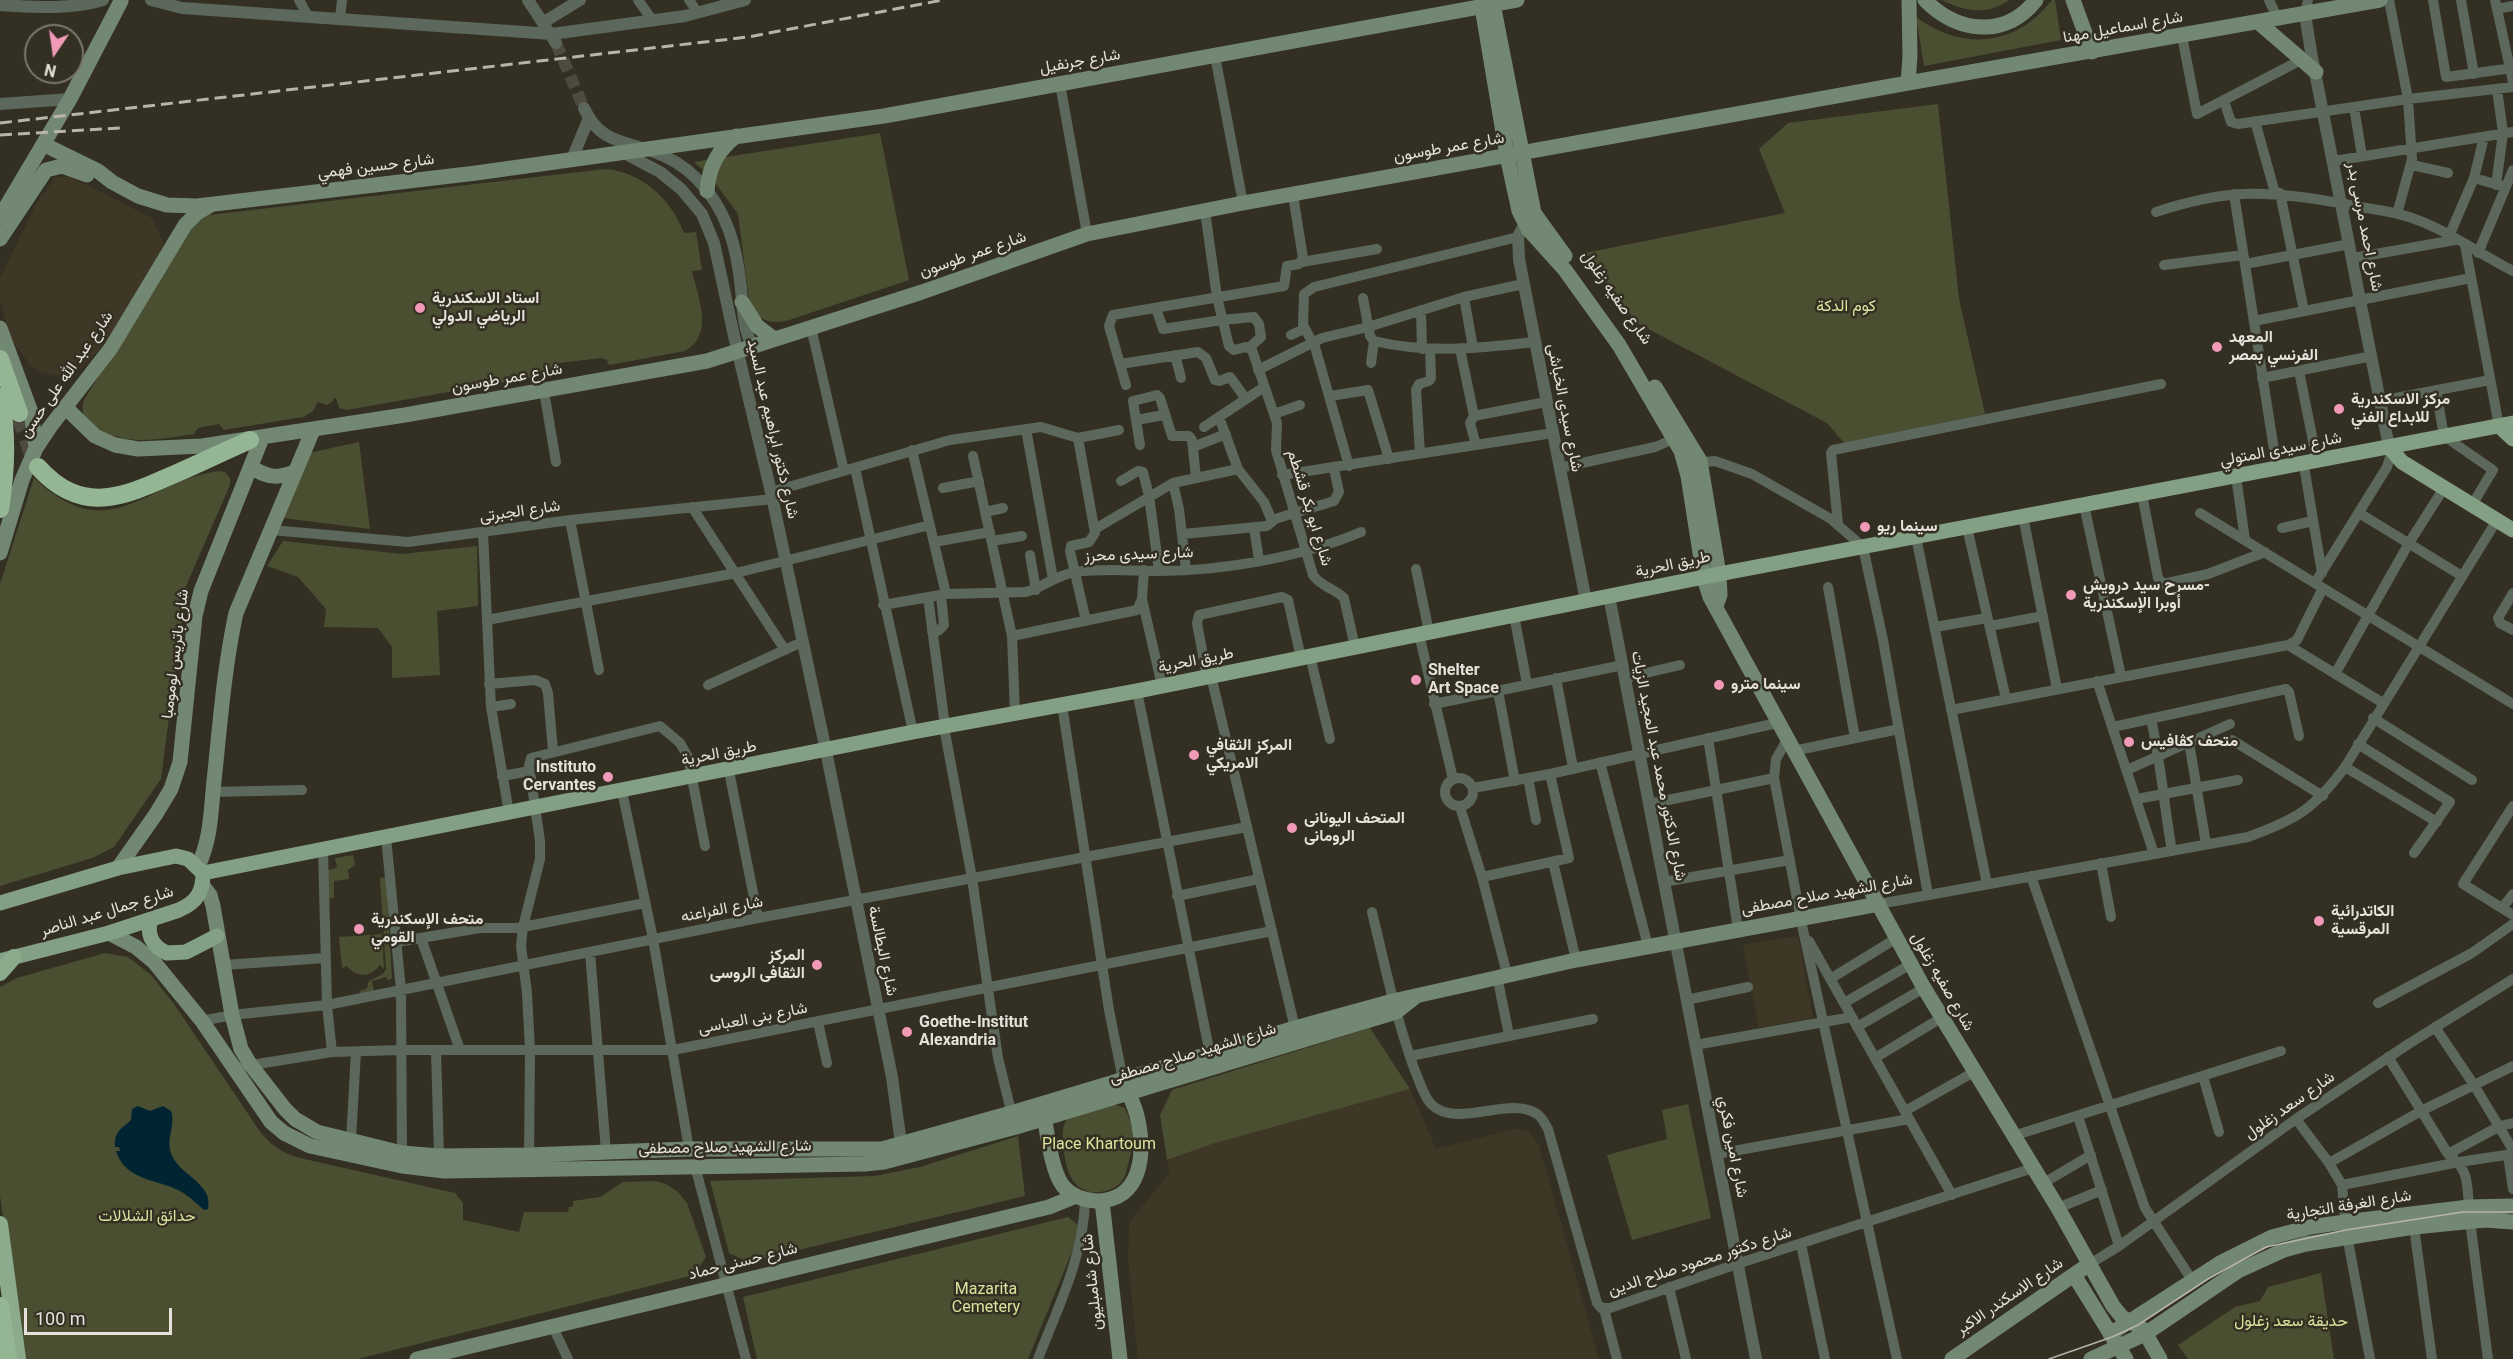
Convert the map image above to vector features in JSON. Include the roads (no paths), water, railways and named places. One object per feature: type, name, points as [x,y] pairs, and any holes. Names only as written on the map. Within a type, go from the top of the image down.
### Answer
[{"type":"highway","points":[[0,359],[19,413]]},
{"type":"highway","points":[[0,397],[5,461],[0,509]]},
{"type":"highway","points":[[38,467],[47,477],[69,492],[89,498],[109,499],[135,492],[256,439]]},
{"type":"highway","points":[[0,973],[7,959]]},
{"type":"highway","points":[[0,1224],[18,1359]]},
{"type":"highway","points":[[0,1306],[8,1359]]},
{"type":"main road","points":[[0,217],[70,99],[122,0]]},
{"type":"main road","name":"شارع جرنفيل","points":[[647,150],[884,116],[1517,0]]},
{"type":"main road","points":[[1908,82],[1909,0]]},
{"type":"main road","points":[[1925,0],[1948,20],[1984,27],[2002,25],[2019,18],[2036,0]]},
{"type":"main road","points":[[2073,0],[2092,52]]},
{"type":"main road","name":"شارع اسماعيل مهنا","points":[[1908,82],[2278,19],[2307,7],[2380,0]]},
{"type":"main road","name":"شارع صفيه زغلول","points":[[1488,6],[1522,153],[1525,224]]},
{"type":"main road","name":"شارع صفيه زغلول","points":[[1488,6],[1507,156],[1520,211],[1525,224],[1629,354],[1693,463],[1719,574],[1720,596],[1716,606]]},
{"type":"main road","points":[[2258,22],[2316,72]]},
{"type":"main road","name":"شارع عمر طوسون","points":[[65,407],[95,436],[126,448],[201,446],[313,430],[544,391],[691,365],[745,350],[922,292],[1087,234],[1243,203],[1908,82]]},
{"type":"main road","points":[[707,191],[708,176],[714,161],[719,152],[736,136]]},
{"type":"main road","points":[[43,144],[98,171],[112,182]]},
{"type":"main road","name":"شارع حسين فهمي","points":[[112,182],[138,196],[167,205],[212,205],[647,150]]},
{"type":"main road","points":[[0,239],[42,174],[51,167],[62,166],[112,182]]},
{"type":"main road","name":"شارع عبد الله على حسن","points":[[0,553],[22,480],[36,448],[111,348],[185,225],[197,213],[212,205]]},
{"type":"main road","points":[[742,302],[757,326],[774,339]]},
{"type":"main road","points":[[0,328],[29,404],[36,448]]},
{"type":"main road","points":[[2506,425],[2513,439]]},
{"type":"main road","name":"شارع سيدى المتولي","points":[[2197,484],[2277,469],[2311,466],[2506,425]]},
{"type":"main road","points":[[201,875],[236,613],[313,430]]},
{"type":"main road","name":"شارع باتريس لومومبا","points":[[118,868],[156,814],[171,789],[177,771],[184,733],[195,616],[201,591],[252,467],[256,439]]},
{"type":"main road","points":[[2391,449],[2402,462],[2513,530]]},
{"type":"main road","name":"شارع صفيه زغلول","points":[[1693,463],[1704,578],[1710,597],[1941,1018],[2058,1208],[2088,1265],[2117,1312],[2128,1321],[2138,1325],[2158,1357]]},
{"type":"main road","points":[[252,467],[268,476],[288,475],[296,471]]},
{"type":"main road","name":"طريق الحرية","points":[[201,875],[323,849],[729,771],[913,732],[1209,677],[1719,574],[2197,484]]},
{"type":"main road","name":"شارع جمال عبد الناصر","points":[[2,901],[118,868],[176,856],[188,859],[201,875],[198,896],[190,905],[109,933],[7,959]]},
{"type":"main road","name":"شارع الشهيد صلاح مصطفى","points":[[201,875],[212,900],[232,1015],[241,1048],[250,1064],[295,1119],[317,1132],[351,1140],[402,1159],[444,1170],[606,1152],[689,1149],[902,1151]]},
{"type":"main road","name":"شارع الشهيد صلاح مصطفى","points":[[109,933],[136,947],[154,962],[202,1021],[271,1122],[290,1137],[310,1146],[402,1159],[439,1156],[530,1162],[695,1166],[865,1164],[902,1151],[1014,1120],[1395,1006],[1415,997],[1502,975],[1576,960],[1738,930],[1802,924],[1879,904]]},
{"type":"main road","points":[[151,919],[149,930],[152,942],[167,953],[186,952],[217,936]]},
{"type":"main road","name":"شارع الشهيد صلاح مصطفى","points":[[1126,1086],[1210,1054],[1295,1028],[1395,1006]]},
{"type":"main road","points":[[1043,1111],[1062,1186],[1081,1198],[1102,1201],[1117,1196],[1129,1187],[1137,1177],[1140,1166],[1142,1154],[1138,1120],[1126,1086]]},
{"type":"main road","points":[[689,1149],[695,1166]]},
{"type":"main road","name":"شارع حسنى حماد","points":[[417,1359],[1081,1198]]},
{"type":"main road","name":"شارع شامبليون","points":[[1102,1201],[1120,1359]]},
{"type":"main road","name":"شارع الغرفة التجارية","points":[[2110,1334],[2192,1280],[2229,1258],[2272,1237],[2310,1227],[2346,1230],[2414,1227],[2513,1206]]},
{"type":"main road","name":"شارع الغرفة التجارية","points":[[2145,1334],[2238,1271],[2260,1259],[2346,1230],[2470,1214],[2513,1222]]},
{"type":"main road","name":"شارع الاسكندر الاكبر","points":[[1952,1359],[2088,1265]]},
{"type":"main road","points":[[2074,1275],[2122,1353]]},
{"type":"main road","points":[[2091,1359],[2122,1353],[2145,1334]]},
{"type":"street","points":[[3,4],[65,7],[103,0]]},
{"type":"street","points":[[151,0],[182,8],[340,18],[554,39],[698,13],[745,0]]},
{"type":"street","points":[[299,0],[308,16]]},
{"type":"street","points":[[340,18],[342,0]]},
{"type":"street","points":[[528,0],[554,39]]},
{"type":"street","points":[[544,22],[580,0]]},
{"type":"street","points":[[638,0],[653,21]]},
{"type":"street","points":[[689,0],[698,13]]},
{"type":"street","points":[[2269,0],[2278,19]]},
{"type":"street","points":[[2389,0],[2408,99],[2412,148],[2412,165],[2397,214]]},
{"type":"street","points":[[2433,0],[2446,78],[2512,69]]},
{"type":"street","points":[[2461,0],[2474,74]]},
{"type":"street","points":[[2513,6],[2496,5],[2509,42],[2513,82]]},
{"type":"street","name":"شارع احمد مرسى بدر","points":[[2307,7],[2316,72],[2391,449]]},
{"type":"street","points":[[2182,36],[2197,114],[2301,60]]},
{"type":"street","points":[[1215,56],[1243,203]]},
{"type":"street","points":[[1060,84],[1087,234]]},
{"type":"street","points":[[2224,101],[2230,122],[2238,124],[2354,106],[2513,87]]},
{"type":"street","points":[[2478,253],[2501,186],[2508,132],[2498,89]]},
{"type":"street","points":[[0,104],[70,99]]},
{"type":"street","points":[[2354,106],[2362,156]]},
{"type":"street","name":"شارع دكتور ابراهيم عبد السيد","points":[[572,159],[586,113],[615,140],[647,150],[684,168],[707,191],[725,218],[736,246],[745,327],[745,350]]},
{"type":"street","points":[[2255,121],[2278,193],[2304,311]]},
{"type":"street","points":[[2334,161],[2508,132]]},
{"type":"street","points":[[2484,137],[2456,241],[2471,278],[2490,380],[2506,425]]},
{"type":"street","name":"شارع دكتور ابراهيم عبد السيد","points":[[624,153],[660,172],[687,195],[706,222],[716,249],[745,350],[784,560],[825,751]]},
{"type":"street","points":[[2412,165],[2448,173]]},
{"type":"street","points":[[2501,186],[2513,170]]},
{"type":"street","points":[[2474,178],[2501,186]]},
{"type":"street","points":[[2156,212],[2181,203],[2234,194],[2278,193],[2397,214],[2418,221],[2513,271]]},
{"type":"street","points":[[2234,194],[2277,469]]},
{"type":"street","points":[[1293,195],[1304,258],[1302,262]]},
{"type":"street","points":[[1156,308],[1163,329],[1222,320],[1250,317],[1257,320],[1261,339],[1250,347],[1231,350],[1222,320],[1216,297],[1205,211]]},
{"type":"street","points":[[1349,465],[1313,341],[1304,329],[1303,300],[1307,290],[1525,224]]},
{"type":"street","name":"شارع سيدى الخباشى","points":[[1525,224],[1523,284],[1586,601]]},
{"type":"street","points":[[2353,258],[2456,241]]},
{"type":"street","points":[[2164,265],[2293,255],[2350,244]]},
{"type":"street","points":[[716,249],[736,246]]},
{"type":"street","points":[[1126,385],[1109,326],[1113,315],[1281,288],[1286,284],[1287,266],[1377,249]]},
{"type":"street","points":[[2254,321],[2471,278]]},
{"type":"street","points":[[1258,370],[1313,341],[1368,327],[1464,297],[1523,284]]},
{"type":"street","points":[[1464,297],[1473,348]]},
{"type":"street","points":[[1364,298],[1368,327],[1374,341],[1371,363]]},
{"type":"street","points":[[1420,453],[1416,390],[1419,384],[1431,378],[1421,310]]},
{"type":"street","points":[[811,327],[870,539],[913,732]]},
{"type":"street","points":[[1291,335],[1304,329]]},
{"type":"street","points":[[1374,341],[1426,349],[1460,349],[1534,342]]},
{"type":"street","name":"شارع ابو بكر قشطم","points":[[1250,347],[1274,414],[1278,431],[1275,446],[1282,475],[1313,575],[1318,582],[1344,598],[1355,647]]},
{"type":"street","points":[[1460,349],[1474,416],[1470,423],[1476,444]]},
{"type":"street","points":[[1120,364],[1194,352],[1203,355],[1215,380],[1220,381],[1230,377],[1246,399]]},
{"type":"street","points":[[1176,355],[1182,378]]},
{"type":"street","points":[[2262,378],[2372,356]]},
{"type":"street","points":[[2299,371],[2311,466],[2313,521],[2320,581]]},
{"type":"street","points":[[2380,401],[2490,380]]},
{"type":"street","points":[[1838,524],[1831,453],[1833,450],[2161,384]]},
{"type":"street","points":[[1204,427],[1264,387]]},
{"type":"street","points":[[1330,396],[1366,389],[1370,391],[1389,459]]},
{"type":"street","points":[[2436,390],[2445,436],[2493,470],[2472,505]]},
{"type":"street","points":[[544,391],[556,462]]},
{"type":"street","points":[[1140,444],[1132,404],[1137,399],[1159,397],[1172,436],[1189,436],[1192,440],[1196,477]]},
{"type":"street","points":[[1474,416],[1546,402]]},
{"type":"street","points":[[1274,414],[1300,405]]},
{"type":"street","points":[[1136,420],[1164,415]]},
{"type":"street","points":[[1219,417],[1238,469],[1264,502],[1272,521]]},
{"type":"street","name":"شارع الجبرتى","points":[[271,530],[408,542],[772,495],[912,450],[950,441],[1026,429],[1048,427],[1078,438]]},
{"type":"street","points":[[1026,429],[1053,579]]},
{"type":"street","points":[[1086,621],[1070,550],[1071,546],[1089,542],[1095,536],[1095,529],[1078,438],[1119,430]]},
{"type":"street","points":[[1282,475],[1334,469],[1552,433]]},
{"type":"street","points":[[1559,468],[1655,447],[1676,433]]},
{"type":"street","points":[[1193,447],[1226,434]]},
{"type":"street","points":[[1951,710],[2220,659],[2288,645],[2297,640],[2320,581],[2387,467],[2391,449]]},
{"type":"street","points":[[912,450],[944,594],[944,625],[938,631],[932,631]]},
{"type":"street","points":[[974,456],[1012,636],[1016,713]]},
{"type":"street","points":[[1693,463],[1715,461],[1752,474],[1838,524],[1863,547],[1899,729],[1928,895]]},
{"type":"street","points":[[1095,529],[1173,483],[1238,469]]},
{"type":"street","points":[[1183,534],[1268,526],[1272,521],[1337,498],[1339,492],[1334,469]]},
{"type":"street","points":[[1121,481],[1142,471],[1149,496],[1159,571]]},
{"type":"street","points":[[2236,476],[2246,540]]},
{"type":"street","points":[[943,488],[979,481]]},
{"type":"street","points":[[1173,483],[1183,534],[1186,570]]},
{"type":"street","points":[[2335,674],[2409,543],[2444,488]]},
{"type":"street","points":[[2142,494],[2158,578],[2163,584],[2208,574],[2265,552]]},
{"type":"street","points":[[2084,505],[2121,676]]},
{"type":"street","points":[[692,507],[785,650]]},
{"type":"street","points":[[985,512],[1004,508]]},
{"type":"street","points":[[2200,513],[2265,552],[2320,581],[2367,615],[2513,704]]},
{"type":"street","points":[[2359,513],[2462,576]]},
{"type":"street","points":[[2023,516],[2057,689]]},
{"type":"street","points":[[570,520],[599,670]]},
{"type":"street","name":"شارع الشهيد صلاح مصطفى","points":[[1879,904],[2248,837],[2288,821],[2323,796],[2345,767],[2373,718],[2497,520]]},
{"type":"street","points":[[2282,528],[2313,521]]},
{"type":"street","points":[[487,620],[736,573],[930,525]]},
{"type":"street","points":[[1967,527],[2006,699]]},
{"type":"street","points":[[1254,528],[1259,560]]},
{"type":"street","points":[[483,532],[491,707],[509,813]]},
{"type":"street","name":"شارع سيدى محرز","points":[[1036,590],[1053,579],[1074,572],[1186,570],[1259,560],[1336,542],[1361,532]]},
{"type":"street","points":[[934,542],[1022,536]]},
{"type":"street","points":[[1916,537],[1987,884]]},
{"type":"street","points":[[883,605],[944,594],[1036,590],[1030,555]]},
{"type":"street","points":[[1416,569],[1434,704],[1453,779]]},
{"type":"street","points":[[1144,570],[1142,599],[1162,686]]},
{"type":"street","points":[[1828,587],[1855,738]]},
{"type":"street","points":[[2513,593],[2498,618],[2500,622],[2513,630]]},
{"type":"street","name":"شارع الدكتور محمد عبد المجيد الزيات","points":[[1609,596],[1674,942]]},
{"type":"street","points":[[927,597],[944,727],[972,878],[998,1058],[1014,1120]]},
{"type":"street","points":[[1295,1028],[1209,677],[1197,623],[1199,615],[1282,597],[1288,600],[1330,739]]},
{"type":"street","points":[[1012,636],[1137,610],[1142,599]]},
{"type":"street","points":[[1514,615],[1527,684]]},
{"type":"street","points":[[1935,627],[2043,616]]},
{"type":"street","points":[[708,685],[802,642]]},
{"type":"street","points":[[2288,645],[2383,703]]},
{"type":"street","points":[[1434,704],[1623,665]]},
{"type":"street","points":[[1625,678],[1680,665]]},
{"type":"street","points":[[1556,678],[1573,768]]},
{"type":"street","points":[[489,684],[536,680],[545,684],[548,693],[553,752]]},
{"type":"street","points":[[2097,681],[2154,854]]},
{"type":"street","points":[[2113,727],[2286,689],[2289,692],[2299,736]]},
{"type":"street","points":[[1137,691],[1210,1054]]},
{"type":"street","points":[[1498,691],[1515,781]]},
{"type":"street","points":[[491,707],[511,704]]},
{"type":"street","points":[[1062,705],[1117,1057],[1126,1086]]},
{"type":"street","points":[[2373,718],[2472,780]]},
{"type":"street","points":[[2151,719],[2164,783],[2163,794],[2172,850]]},
{"type":"street","points":[[1473,788],[1550,774],[1778,723]]},
{"type":"street","points":[[2127,770],[2230,724]]},
{"type":"street","points":[[530,1162],[530,1050],[521,946],[523,927],[540,859],[540,841],[530,771],[531,758],[660,726],[685,749],[705,846]]},
{"type":"street","points":[[1897,1359],[1802,924],[1774,778],[1776,759],[1790,746],[1855,738],[1899,729]]},
{"type":"street","points":[[1708,738],[1738,930]]},
{"type":"street","points":[[2232,740],[2323,796]]},
{"type":"street","points":[[2189,742],[2206,844]]},
{"type":"street","points":[[2358,744],[2449,800],[2450,804],[2414,853]]},
{"type":"street","name":"شارع البطالسة","points":[[825,751],[892,1077],[902,1151]]},
{"type":"street","points":[[1600,762],[1648,946]]},
{"type":"street","points":[[2345,767],[2437,822]]},
{"type":"street","points":[[502,776],[530,771]]},
{"type":"street","points":[[729,771],[758,918]]},
{"type":"street","points":[[1482,877],[1567,860],[1569,856],[1550,774]]},
{"type":"street","points":[[1462,778],[1473,788],[1472,798],[1460,807],[1451,804],[1445,797],[1445,788],[1453,779],[1462,778]]},
{"type":"street","points":[[1528,778],[1536,819]]},
{"type":"street","points":[[1649,804],[1774,778]]},
{"type":"street","points":[[2137,799],[2238,780]]},
{"type":"street","points":[[213,792],[302,790]]},
{"type":"street","points":[[622,791],[653,939],[689,1149]]},
{"type":"street","points":[[2466,886],[2513,806]]},
{"type":"street","points":[[1460,807],[1482,877],[1502,975],[1509,1035]]},
{"type":"street","points":[[2466,886],[2513,819]]},
{"type":"street","name":"شارع الفراعنه","points":[[202,1021],[232,1015],[327,1005],[758,918],[1247,827]]},
{"type":"street","points":[[386,837],[401,990],[402,1159]]},
{"type":"street","points":[[323,849],[327,1005],[332,1052]]},
{"type":"street","points":[[1663,882],[1790,860]]},
{"type":"street","points":[[1553,862],[1576,960]]},
{"type":"street","points":[[2102,863],[2111,917]]},
{"type":"street","points":[[2031,876],[2145,1208],[2192,1280]]},
{"type":"street","points":[[1177,896],[1259,879]]},
{"type":"street","points":[[2466,886],[2513,915]]},
{"type":"street","points":[[2502,908],[2513,894]]},
{"type":"street","points":[[397,942],[480,928],[523,927],[645,903]]},
{"type":"street","points":[[1372,912],[1410,1056],[1593,1019]]},
{"type":"street","points":[[1802,924],[1830,979],[1952,1195]]},
{"type":"street","points":[[2378,1003],[2472,953],[2513,924]]},
{"type":"street","name":"شارع بنى العباسى","points":[[233,1068],[332,1052],[673,1050],[1272,931]]},
{"type":"street","points":[[422,938],[460,1050]]},
{"type":"street","points":[[1830,979],[1897,938]]},
{"type":"street","name":"شارع امين فكري","points":[[1674,942],[1756,1359]]},
{"type":"street","points":[[590,952],[606,1152]]},
{"type":"street","points":[[223,965],[326,958]]},
{"type":"street","points":[[1844,1003],[1911,964]]},
{"type":"street","name":"شارع سعد زغلول","points":[[2088,1265],[2119,1246],[2296,1119],[2388,1057],[2513,980]]},
{"type":"street","points":[[1686,1000],[1748,987]]},
{"type":"street","points":[[1695,1045],[1823,1022],[1855,1022],[1924,988]]},
{"type":"street","points":[[1875,1058],[1941,1018]]},
{"type":"street","points":[[818,1022],[827,1063]]},
{"type":"street","points":[[2435,1027],[2500,1125],[2511,1153],[2513,1189]]},
{"type":"street","points":[[436,1050],[439,1156]]},
{"type":"street","points":[[2013,1136],[2281,1051]]},
{"type":"street","points":[[351,1140],[356,1052]]},
{"type":"street","name":"شارع دكتور محمود صلاح الدين","points":[[1410,1056],[1424,1094],[1438,1109],[1453,1114],[1525,1109],[1539,1115],[1548,1129],[1597,1303],[1604,1309],[2033,1168]]},
{"type":"street","points":[[2388,1057],[2448,1154],[2459,1162],[2465,1174],[2488,1359]]},
{"type":"street","points":[[2329,1163],[2421,1112],[2513,1066]]},
{"type":"street","points":[[1717,1154],[1847,1131],[1907,1115],[1974,1072]]},
{"type":"street","points":[[2204,1076],[2219,1132]]},
{"type":"street","points":[[2078,1116],[2119,1246]]},
{"type":"street","points":[[2296,1119],[2329,1163],[2342,1185],[2346,1230],[2370,1359]]},
{"type":"street","points":[[2448,1154],[2500,1125],[2513,1123]]},
{"type":"street","points":[[2342,1185],[2511,1153]]},
{"type":"street","points":[[2042,1184],[2091,1155]]},
{"type":"street","points":[[695,1166],[747,1359]]},
{"type":"street","points":[[2058,1208],[2102,1190]]},
{"type":"street","points":[[1038,1359],[1077,1258],[1082,1239],[1081,1198]]},
{"type":"street","points":[[2414,1227],[2432,1359]]},
{"type":"street","points":[[1801,1244],[1825,1359]]},
{"type":"street","points":[[1669,1287],[1686,1359]]},
{"type":"street","points":[[1604,1309],[1617,1359]]},
{"type":"street","points":[[553,1327],[568,1359]]},
{"type":"water","points":[[138,1106],[150,1111],[163,1106],[171,1111],[171,1153],[175,1161],[206,1192],[208,1209],[204,1210],[178,1190],[134,1173],[120,1161],[116,1151],[120,1151],[119,1147],[115,1147],[116,1138],[119,1131],[131,1120],[132,1109]]},
{"type":"tunnel","points":[[556,43],[584,108]]},
{"type":"tunnel","points":[[19,413],[34,457]]},
{"type":"tram line","points":[[2049,1359],[2112,1337],[2138,1325],[2208,1279],[2266,1247],[2346,1230],[2463,1212],[2513,1212]]},
{"type":"railway","points":[[0,123],[748,37],[943,0]]},
{"type":"railway","points":[[0,135],[120,128]]},
{"type":"place","name":"استاد الاسكندرية الرياضي الدولي","points":[[420,308]]},
{"type":"place","name":"المعهد الفرنسي بمصر","points":[[2217,347]]},
{"type":"place","name":"مركز الاسكندرية للابداع الفني","points":[[2339,409]]},
{"type":"place","name":"سينما ريو","points":[[1865,527]]},
{"type":"place","name":"مسرح سيد درويش- أوبرا الإسكندرية","points":[[2071,595]]},
{"type":"place","name":"Shelter Art Space","points":[[1416,680]]},
{"type":"place","name":"سينما مترو","points":[[1719,685]]},
{"type":"place","name":"متحف كڤافيس","points":[[2129,742]]},
{"type":"place","name":"المركز الثقافي الامريكي","points":[[1194,755]]},
{"type":"place","name":"Instituto Cervantes","points":[[608,777]]},
{"type":"place","name":"المتحف اليونانى الرومانى","points":[[1292,828]]},
{"type":"place","name":"الكاتدرائية المرقسية","points":[[2319,921]]},
{"type":"place","name":"متحف الإسكندرية القومي","points":[[359,929]]},
{"type":"place","name":"المركز الثقافى الروسى","points":[[817,965]]},
{"type":"place","name":"Goethe-Institut Alexandria","points":[[907,1032]]},
{"type":"park label","name":"كوم الدكة","points":[[1846,307]]},
{"type":"park label","name":"Place Khartoum","points":[[1099,1145]]},
{"type":"park label","name":"حدائق الشلالات","points":[[147,1217]]},
{"type":"park label","name":"Mazarita Cemetery","points":[[986,1299]]},
{"type":"park label","name":"حديقة سعد زغلول","points":[[2291,1322]]}]
